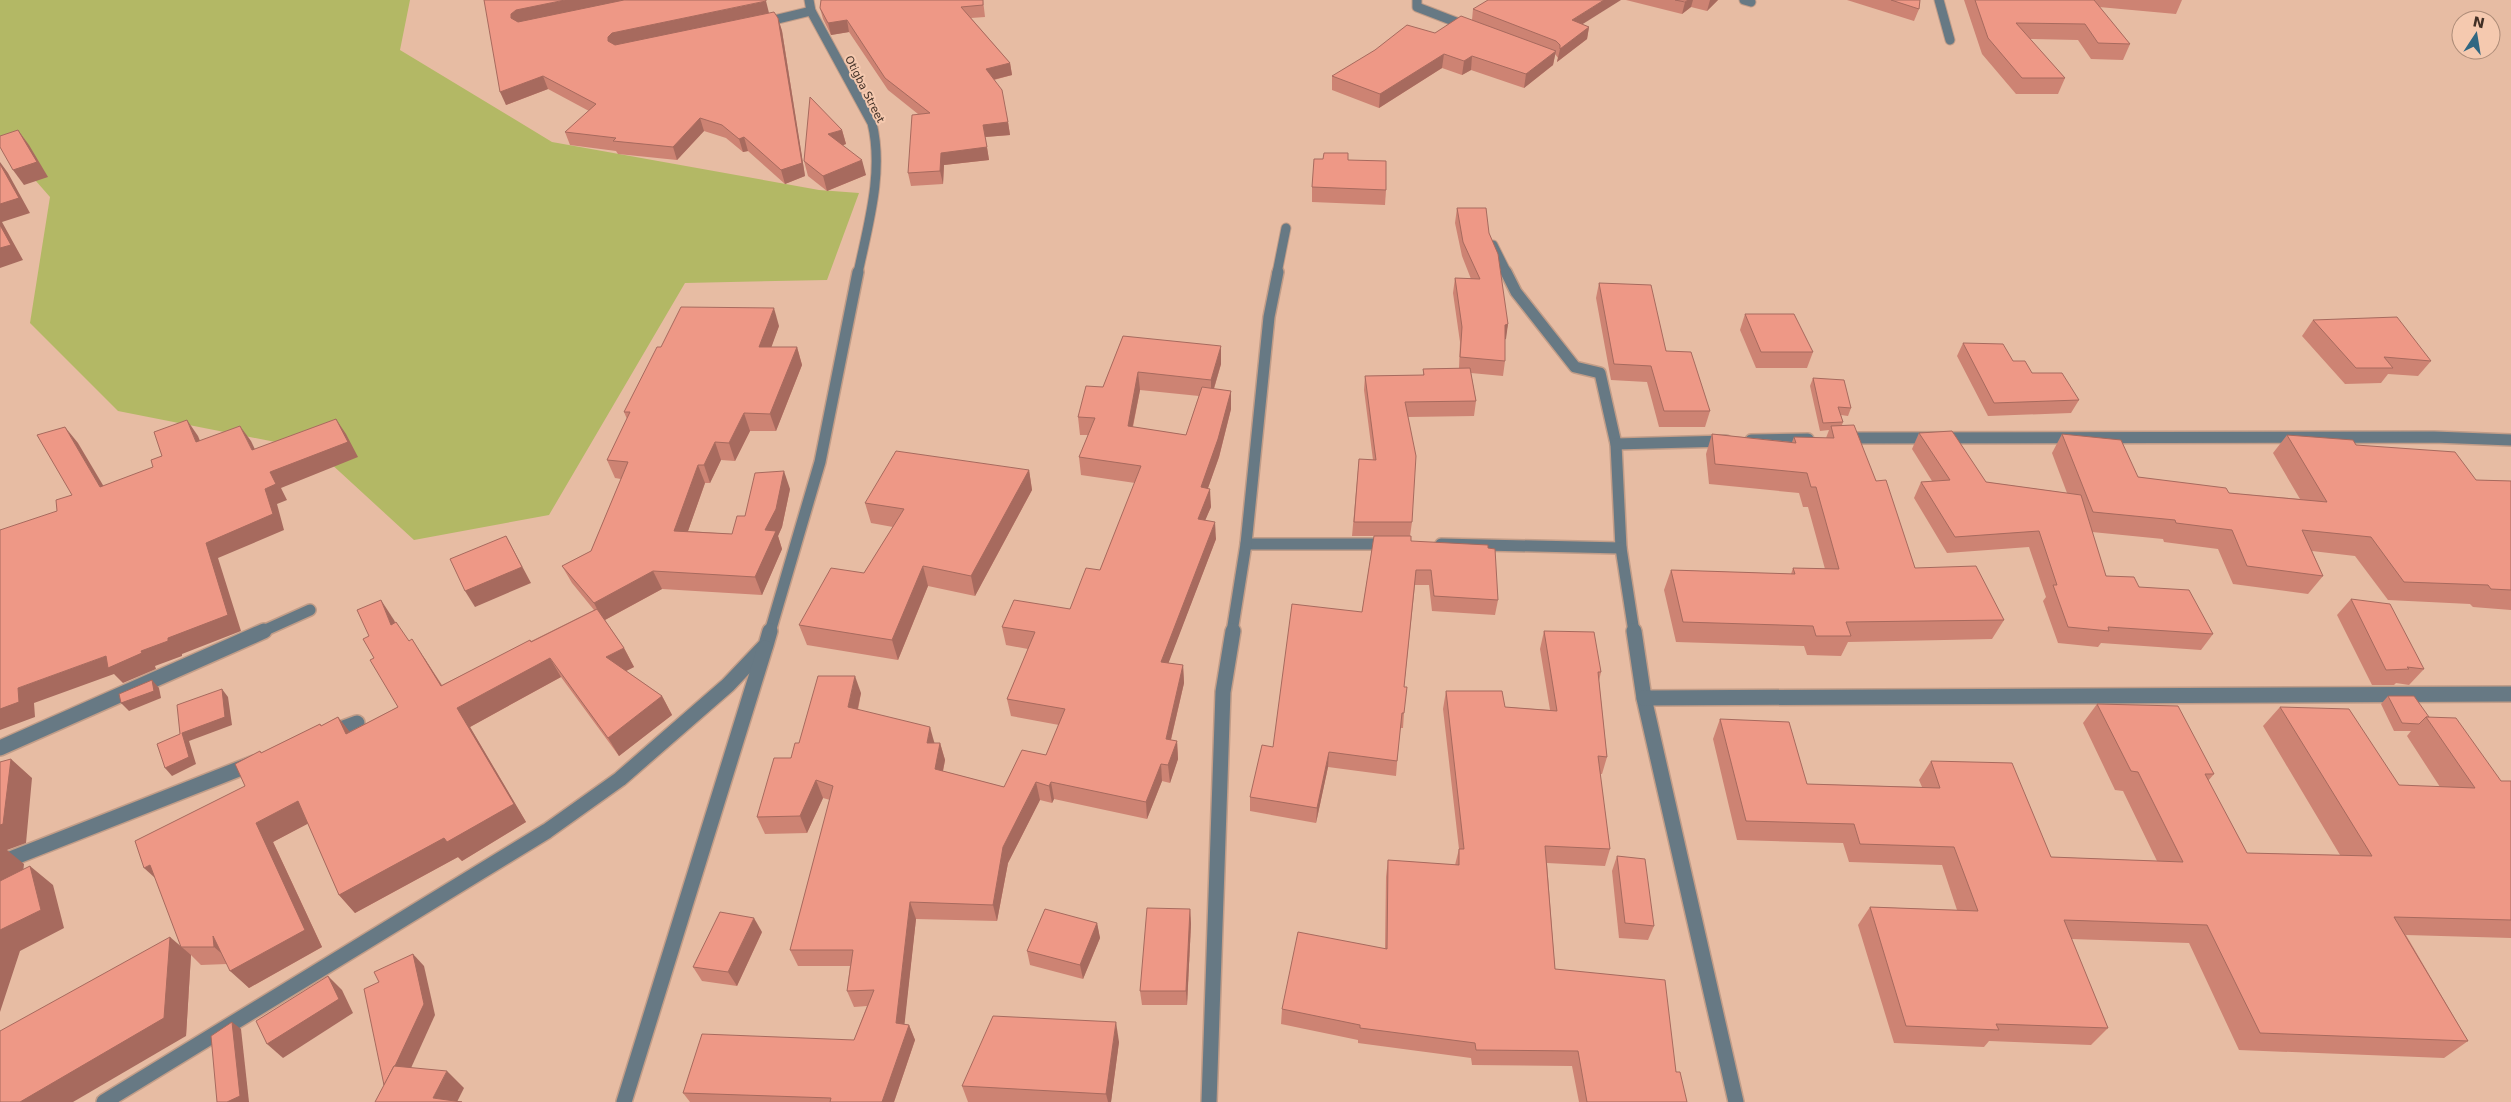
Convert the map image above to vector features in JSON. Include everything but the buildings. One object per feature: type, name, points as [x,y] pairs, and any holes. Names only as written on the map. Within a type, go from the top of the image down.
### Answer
[{"type":"street","name":"Otigba Street","points":[[624,1102],[766,645],[820,462],[874,194],[876,139],[872,123],[811,11],[809,0]]},
{"type":"street","points":[[1417,0],[1417,7],[1480,31]]},
{"type":"street","points":[[1938,0],[1950,40]]},
{"type":"street","points":[[756,24],[811,11]]},
{"type":"street","points":[[1209,1102],[1223,692],[1246,544],[1269,317],[1286,228]]},
{"type":"street","points":[[1493,245],[1516,292],[1575,367],[1600,373],[1616,444],[1621,548],[1644,698],[1736,1102]]},
{"type":"street","points":[[1616,444],[1827,438],[2434,437],[2511,440]]},
{"type":"street","points":[[1246,544],[1406,544]]},
{"type":"street","points":[[1426,544],[1621,548]]},
{"type":"street","points":[[0,748],[310,610]]},
{"type":"street","points":[[104,1102],[548,831],[620,779],[728,685],[766,645]]},
{"type":"street","points":[[1644,698],[2511,694]]},
{"type":"street","points":[[320,737],[357,723]]},
{"type":"street","points":[[0,863],[265,759]]},
{"type":"green space","points":[[0,0],[410,0],[400,50],[552,142],[819,190],[859,193],[827,280],[685,283],[549,515],[414,540],[316,450],[118,411],[30,323],[50,197],[0,140]]}]
